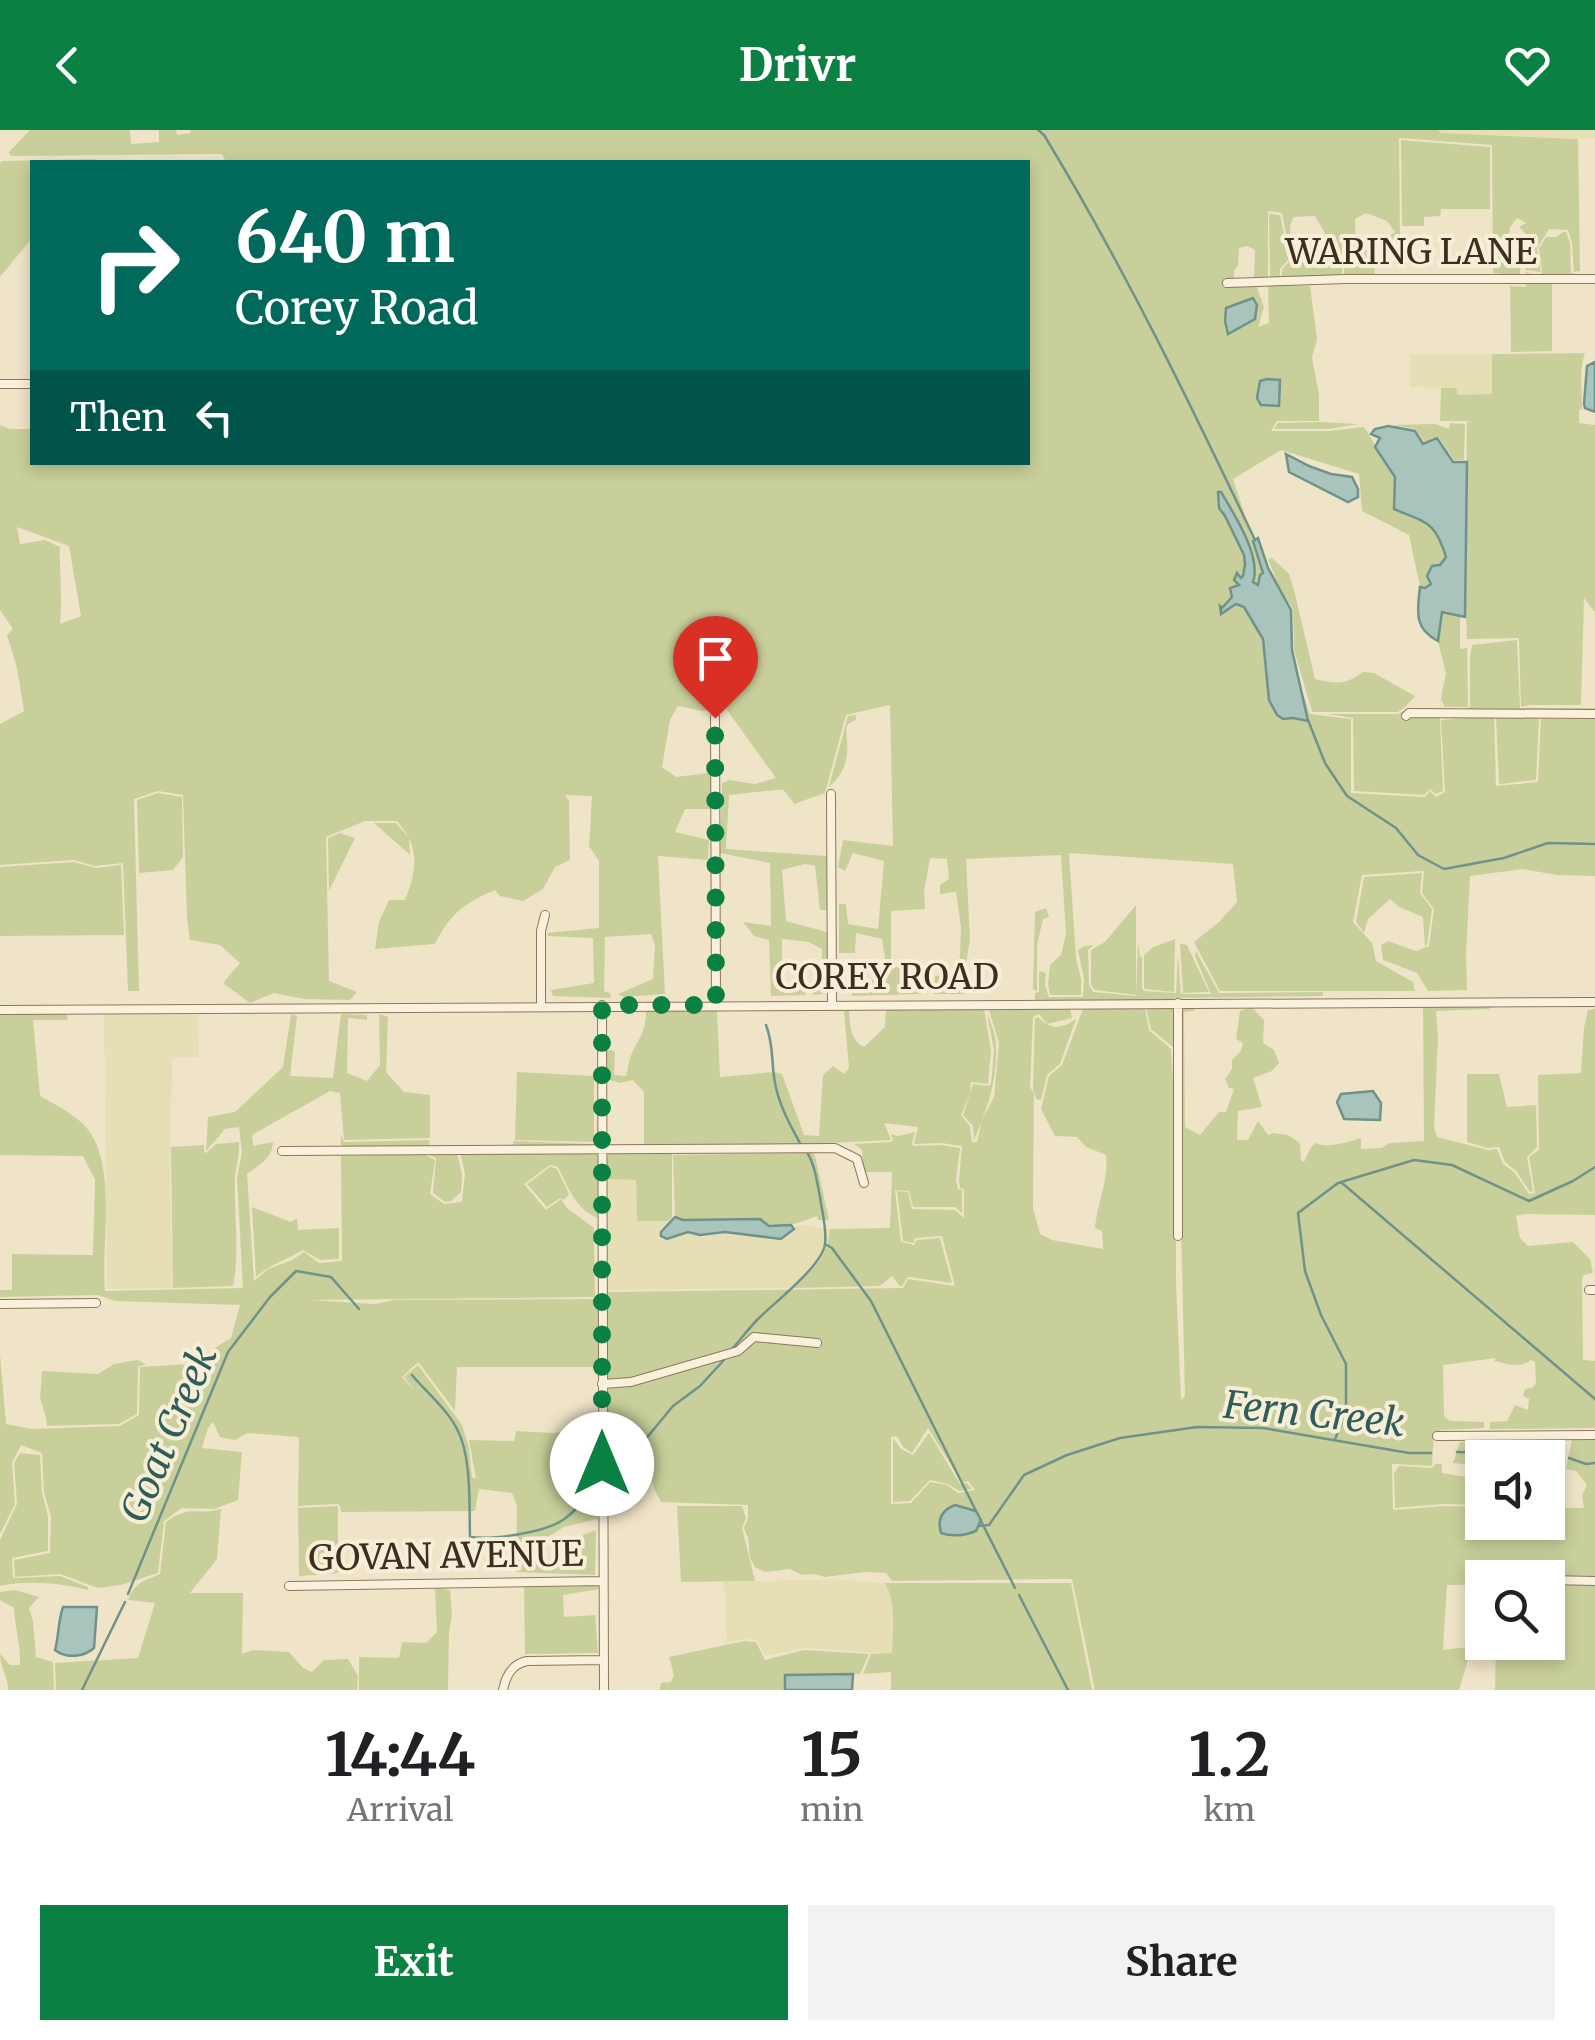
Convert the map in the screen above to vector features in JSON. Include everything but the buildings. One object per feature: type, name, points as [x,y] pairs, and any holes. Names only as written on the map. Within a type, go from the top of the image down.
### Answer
[{"type":"street","name":"WARING LANE","points":[[1227,283],[1595,279]]},
{"type":"street","points":[[0,384],[30,384]]},
{"type":"street","points":[[1406,716],[1595,714]]},
{"type":"street","points":[[715,718],[716,1005]]},
{"type":"street","points":[[831,794],[832,1004]]},
{"type":"street","points":[[540,1006],[541,931],[545,915]]},
{"type":"street","name":"COREY ROAD","points":[[0,1010],[1595,1002]]},
{"type":"street","points":[[1178,1003],[1178,1236]]},
{"type":"street","points":[[602,1005],[604,1690]]},
{"type":"street","points":[[282,1151],[835,1148],[857,1158],[864,1183]]},
{"type":"street","points":[[0,1304],[96,1303]]},
{"type":"street","points":[[602,1384],[631,1382],[738,1351],[754,1337],[817,1343]]},
{"type":"street","points":[[1437,1436],[1595,1434]]},
{"type":"street","name":"GOVAN AVENUE","points":[[289,1586],[603,1581]]},
{"type":"street","points":[[1565,1581],[1595,1582]]},
{"type":"street","points":[[503,1690],[506,1676],[518,1663],[604,1660]]},
{"type":"shaded area","points":[[1438,130],[1595,130],[1595,139],[1441,133]]},
{"type":"shaded area","points":[[1410,354],[1492,354],[1493,395],[1458,395],[1456,388],[1410,387]]},
{"type":"shaded area","points":[[104,1013],[198,1015],[199,1057],[172,1058],[173,1288],[107,1289]]},
{"type":"shaded area","points":[[600,1179],[636,1180],[637,1220],[668,1221],[659,1231],[667,1241],[688,1234],[725,1234],[781,1241],[801,1225],[830,1229],[826,1253],[794,1288],[607,1290],[605,1295],[598,1295]]},
{"type":"shaded area","points":[[831,1579],[885,1583],[891,1592],[893,1612],[892,1654],[804,1648],[765,1656],[757,1640],[727,1642],[724,1582]]},
{"type":"green space","points":[[30,130],[130,130],[131,144],[159,142],[159,130],[176,130],[177,135],[191,130],[1438,130],[1578,139],[1580,271],[1574,272],[1568,230],[1549,229],[1537,249],[1541,272],[1525,270],[1528,236],[1519,227],[1526,223],[1517,218],[1510,227],[1507,252],[1521,258],[1520,276],[1493,273],[1492,145],[1399,138],[1400,239],[1396,248],[1381,249],[1384,240],[1395,232],[1387,221],[1366,213],[1355,219],[1356,249],[1346,262],[1335,256],[1315,216],[1294,217],[1290,231],[1299,255],[1323,249],[1342,268],[1342,276],[1282,277],[1282,270],[1291,259],[1282,213],[1268,211],[1268,277],[1254,279],[1255,250],[1247,246],[1239,248],[1234,280],[1224,281],[1226,288],[1256,285],[1264,307],[1258,327],[1269,323],[1268,286],[1310,286],[1317,339],[1312,357],[1319,421],[1277,421],[1271,431],[1364,427],[1395,477],[1394,509],[1428,525],[1438,536],[1446,557],[1433,580],[1420,587],[1409,535],[1362,511],[1359,474],[1281,450],[1233,479],[1310,714],[1351,719],[1351,793],[1425,797],[1430,791],[1436,797],[1445,792],[1441,720],[1494,715],[1496,786],[1538,782],[1541,719],[1595,719],[1595,876],[1523,869],[1470,876],[1467,990],[1428,991],[1417,973],[1383,960],[1381,945],[1388,941],[1416,951],[1429,946],[1434,909],[1422,893],[1424,871],[1362,875],[1353,922],[1372,943],[1376,961],[1413,982],[1415,991],[1220,991],[1194,942],[1237,902],[1233,864],[1069,853],[1081,995],[1050,995],[1050,965],[1061,955],[1066,934],[1061,855],[966,859],[970,940],[965,994],[934,994],[935,976],[959,975],[961,928],[956,892],[940,894],[940,885],[949,879],[947,859],[930,858],[925,909],[891,911],[891,967],[900,967],[920,980],[921,994],[852,996],[852,989],[883,976],[885,957],[882,939],[856,933],[855,953],[839,953],[839,904],[846,904],[848,924],[878,929],[884,861],[853,853],[845,871],[838,867],[843,840],[893,846],[890,705],[846,715],[825,793],[794,804],[783,790],[729,795],[726,849],[827,856],[828,910],[820,910],[815,866],[805,864],[782,870],[786,921],[827,932],[828,993],[813,995],[812,988],[822,982],[822,949],[809,942],[782,939],[782,986],[804,986],[806,995],[771,996],[769,940],[754,936],[743,922],[771,926],[770,863],[720,853],[722,783],[729,780],[755,784],[776,778],[724,706],[702,711],[678,706],[670,720],[662,767],[676,777],[715,772],[711,809],[685,809],[675,832],[709,840],[708,860],[658,856],[665,994],[618,994],[653,979],[655,946],[651,934],[605,937],[604,991],[611,998],[553,996],[551,990],[594,983],[593,938],[547,933],[599,928],[599,861],[589,846],[592,796],[565,795],[569,801],[570,860],[555,867],[543,889],[523,901],[500,896],[495,890],[475,900],[452,917],[435,944],[375,949],[379,922],[389,900],[405,900],[414,868],[410,840],[397,821],[365,821],[326,837],[329,981],[357,992],[350,1000],[304,999],[274,993],[250,1003],[223,983],[240,963],[220,945],[190,940],[183,795],[158,791],[134,799],[139,991],[128,991],[123,863],[95,866],[74,860],[0,865],[0,724],[24,711],[7,635],[13,629],[0,610],[0,425],[30,429],[30,465],[1030,465],[1030,160],[225,160],[222,154],[11,156],[9,152]],"holes":[[[17,527],[69,546],[81,616],[60,624],[60,547],[45,540],[20,544]]]},
{"type":"green space","points":[[1401,140],[1490,147],[1490,209],[1441,209],[1440,216],[1424,217],[1424,226],[1402,226]]},
{"type":"green space","points":[[30,160],[30,240],[0,277],[0,163]]},
{"type":"green space","points":[[1269,214],[1280,215],[1289,259],[1280,269],[1280,277],[1270,277]]},
{"type":"green space","points":[[1563,232],[1570,243],[1571,273],[1578,277],[1552,278],[1552,351],[1511,352],[1510,286],[1526,287],[1525,272],[1542,273],[1539,249],[1546,237]]},
{"type":"green space","points":[[1374,249],[1375,278],[1344,276],[1344,267],[1338,261],[1347,263],[1358,250]]},
{"type":"green space","points":[[1585,353],[1579,423],[1595,425],[1595,612],[1584,598],[1581,705],[1521,707],[1519,638],[1467,639],[1467,422],[1472,421],[1440,421],[1441,388],[1456,388],[1458,395],[1492,394],[1492,354]]},
{"type":"green space","points":[[1278,423],[1358,424],[1329,429],[1274,429]]},
{"type":"green space","points":[[1450,423],[1465,424],[1464,460],[1454,460],[1438,436],[1424,442],[1416,429],[1393,425],[1435,424],[1449,429]]},
{"type":"green space","points":[[1272,558],[1289,574],[1315,679],[1340,682],[1363,672],[1374,673],[1415,696],[1406,706],[1398,712],[1312,712],[1294,650],[1293,609],[1279,587],[1268,559]]},
{"type":"green space","points":[[1442,612],[1460,616],[1460,649],[1467,648],[1468,707],[1445,707],[1441,700],[1446,674],[1438,641]]},
{"type":"green space","points":[[1517,640],[1520,708],[1595,708],[1595,717],[1539,717],[1536,780],[1499,784],[1494,713],[1440,718],[1443,791],[1436,794],[1430,789],[1424,795],[1354,791],[1353,718],[1327,714],[1398,714],[1405,710],[1416,717],[1465,714],[1464,709],[1470,707],[1472,645]]},
{"type":"green space","points":[[856,715],[846,729],[844,768],[829,787],[848,716]]},
{"type":"green space","points":[[158,793],[182,797],[183,857],[173,870],[139,873],[137,800]]},
{"type":"green space","points":[[374,823],[396,823],[409,838],[410,855]]},
{"type":"green space","points":[[340,833],[355,838],[329,891],[328,838]]},
{"type":"green space","points":[[74,862],[96,868],[121,865],[124,935],[0,936],[0,867]]},
{"type":"green space","points":[[1422,873],[1420,893],[1432,909],[1427,945],[1423,917],[1390,899],[1368,919],[1364,933],[1356,922],[1364,877]]},
{"type":"green space","points":[[1136,905],[1136,995],[1095,990],[1091,985],[1091,950],[1105,942]]},
{"type":"green space","points":[[1046,908],[1049,917],[1043,919],[1037,945],[1037,991],[1033,989],[1035,912]]},
{"type":"green space","points":[[1175,939],[1174,992],[1144,989],[1144,955]]},
{"type":"green space","points":[[1138,941],[1144,991],[1176,993],[1178,955],[1181,994],[1211,994],[1196,951],[1219,993],[1323,992],[1323,996],[1035,1001],[1039,971],[1046,973],[1049,997],[1083,997],[1078,950],[1094,945],[1088,950],[1089,985],[1093,992],[1136,996]]},
{"type":"green space","points":[[1180,944],[1187,945],[1209,992],[1183,993]]},
{"type":"green space","points":[[1174,1005],[1175,1048],[1151,1029],[1146,1007]]},
{"type":"green space","points":[[1492,1005],[1489,1009],[1436,1011],[1434,1127],[1437,1137],[1497,1149],[1503,1164],[1514,1172],[1529,1194],[1535,1193],[1529,1157],[1539,1150],[1538,1075],[1581,1073],[1584,1028],[1588,1010],[1595,1009],[1595,1215],[1516,1216],[1520,1238],[1528,1246],[1573,1242],[1590,1259],[1593,1273],[1583,1275],[1582,1282],[1583,1360],[1595,1361],[1595,1428],[1490,1429],[1490,1422],[1507,1421],[1515,1405],[1528,1410],[1529,1399],[1523,1396],[1525,1389],[1536,1383],[1535,1362],[1513,1365],[1494,1361],[1496,1358],[1443,1365],[1444,1417],[1450,1421],[1484,1422],[1484,1428],[1434,1433],[1432,1466],[1392,1464],[1393,1510],[1465,1507],[1465,1540],[1565,1540],[1565,1508],[1584,1508],[1582,1495],[1587,1485],[1576,1471],[1566,1469],[1572,1440],[1595,1440],[1595,1690],[1495,1690],[1496,1660],[1565,1660],[1565,1560],[1465,1560],[1465,1585],[1447,1585],[1443,1650],[1465,1647],[1468,1660],[1459,1690],[1095,1690],[1072,1579],[892,1581],[886,1573],[825,1577],[802,1575],[790,1569],[765,1572],[755,1567],[750,1558],[744,1528],[748,1505],[661,1502],[644,1452],[607,1495],[607,1292],[903,1288],[908,1279],[955,1286],[942,1236],[915,1238],[914,1243],[903,1241],[897,1191],[908,1192],[912,1209],[955,1210],[964,1218],[964,1189],[960,1188],[959,1180],[962,1146],[914,1144],[918,1127],[884,1123],[891,1140],[808,1144],[815,1156],[829,1220],[818,1220],[817,1216],[780,1226],[760,1219],[675,1217],[673,1155],[800,1153],[795,1146],[644,1145],[644,1092],[633,1080],[620,1083],[607,1079],[607,1051],[615,1052],[614,1075],[626,1076],[644,1028],[646,1011],[717,1010],[720,1077],[782,1074],[804,1135],[819,1136],[823,1075],[833,1066],[844,1074],[849,1068],[844,1011],[849,1011],[853,1036],[864,1047],[885,1027],[886,1009],[984,1009],[991,1050],[988,1084],[971,1082],[961,1115],[970,1126],[972,1142],[977,1142],[982,1120],[994,1097],[999,1043],[991,1007],[1070,1008],[1072,1018],[1047,1024],[1039,1014],[1033,1017],[1033,1208],[1040,1234],[1052,1240],[1103,1249],[1102,1231],[1095,1228],[1106,1155],[1086,1147],[1077,1137],[1055,1136],[1041,1109],[1049,1076],[1062,1065],[1083,1009],[1145,1008],[1149,1030],[1171,1049],[1181,1400],[1185,1396],[1179,1007],[1193,1007],[1195,1011],[1184,1012],[1185,1127],[1200,1135],[1219,1112],[1226,1112],[1234,1089],[1229,1088],[1225,1079],[1243,1043],[1236,1039],[1240,1011],[1251,1007],[1264,1020],[1263,1043],[1274,1050],[1279,1063],[1272,1071],[1253,1078],[1262,1107],[1238,1111],[1237,1140],[1248,1140],[1258,1121],[1268,1135],[1288,1135],[1300,1143],[1304,1162],[1315,1143],[1332,1145],[1361,1138],[1361,1149],[1424,1141],[1423,1007]],"holes":[[[928,1428],[962,1483],[968,1481],[975,1490],[958,1493],[947,1485],[930,1482],[911,1503],[891,1504],[891,1437],[897,1436],[912,1453]]]},
{"type":"green space","points":[[66,1013],[68,1020],[33,1020],[40,1096],[81,1122],[99,1150],[106,1210],[105,1291],[243,1288],[237,1178],[242,1152],[239,1127],[225,1129],[206,1151],[208,1117],[235,1112],[283,1067],[291,1014],[297,1016],[290,1076],[333,1078],[341,1014],[367,1015],[367,1020],[348,1018],[347,1073],[367,1081],[380,1065],[379,1014],[388,1017],[386,1072],[404,1092],[430,1095],[430,1138],[344,1140],[340,1093],[330,1091],[252,1135],[253,1146],[273,1142],[268,1157],[247,1174],[254,1281],[268,1269],[304,1252],[319,1263],[342,1261],[341,1156],[423,1154],[435,1160],[430,1194],[444,1204],[462,1202],[465,1173],[460,1153],[598,1154],[597,1218],[578,1203],[558,1167],[550,1165],[524,1184],[546,1210],[561,1199],[594,1228],[595,1297],[309,1300],[376,1304],[394,1300],[595,1299],[605,1295],[600,1367],[457,1367],[455,1411],[419,1363],[402,1377],[415,1391],[404,1377],[418,1365],[462,1425],[472,1477],[476,1479],[469,1440],[514,1441],[516,1431],[553,1433],[597,1428],[598,1519],[564,1527],[541,1541],[540,1559],[565,1568],[581,1560],[583,1535],[596,1530],[595,1575],[516,1572],[517,1506],[512,1493],[479,1489],[475,1511],[341,1512],[338,1504],[298,1506],[299,1437],[247,1433],[235,1440],[220,1437],[213,1422],[202,1448],[242,1452],[238,1500],[214,1509],[182,1508],[164,1521],[158,1573],[98,1588],[60,1574],[15,1577],[14,1560],[50,1553],[51,1516],[44,1493],[42,1453],[21,1445],[12,1463],[15,1504],[0,1534],[0,1354],[6,1424],[32,1429],[120,1426],[139,1415],[140,1367],[189,1364],[231,1338],[240,1305],[115,1301],[98,1295],[0,1297],[0,1290],[12,1290],[12,1254],[93,1255],[95,1180],[83,1156],[0,1155],[0,1014]]},
{"type":"green space","points":[[987,1014],[996,1041],[995,1071],[974,1140],[973,1126],[963,1115],[973,1084],[991,1084],[994,1050]]},
{"type":"green space","points":[[1038,1017],[1056,1027],[1076,1019],[1060,1064],[1047,1075],[1041,1100],[1036,1099],[1033,1088]]},
{"type":"green space","points":[[517,1072],[594,1076],[594,1142],[515,1140]]},
{"type":"green space","points":[[1467,1074],[1499,1074],[1507,1107],[1536,1105],[1537,1147],[1527,1157],[1533,1191],[1505,1162],[1499,1147],[1467,1142]]},
{"type":"green space","points":[[915,1132],[913,1146],[960,1148],[956,1180],[962,1190],[962,1213],[955,1207],[913,1207],[909,1191],[895,1190],[901,1242],[914,1245],[917,1240],[940,1238],[952,1283],[908,1277],[900,1286],[892,1276],[880,1286],[794,1288],[823,1256],[830,1229],[890,1228],[892,1172],[863,1172],[862,1150],[854,1144],[891,1142],[891,1134]]},
{"type":"green space","points":[[341,1135],[344,1142],[429,1140],[430,1148],[513,1145],[514,1141],[594,1144],[596,1138],[597,1149],[797,1151],[672,1153],[672,1217],[668,1221],[637,1221],[636,1180],[600,1179],[599,1152],[457,1154],[461,1192],[445,1202],[433,1193],[436,1158],[423,1152],[341,1154]]},
{"type":"green space","points":[[239,1142],[233,1286],[173,1288],[171,1147],[204,1145],[206,1153],[216,1144]]},
{"type":"green space","points":[[550,1167],[557,1169],[569,1194],[547,1207],[527,1184]]},
{"type":"green space","points":[[252,1207],[291,1222],[297,1218],[298,1230],[339,1228],[339,1259],[320,1260],[303,1250],[256,1277]]},
{"type":"green space","points":[[137,1360],[146,1364],[138,1367],[137,1414],[119,1424],[47,1426],[40,1398],[42,1371],[98,1374],[114,1364]]},
{"type":"green space","points":[[929,1433],[960,1484],[967,1483],[972,1489],[959,1491],[930,1480],[910,1501],[893,1502],[893,1438],[901,1449],[913,1455]]},
{"type":"green space","points":[[1460,1442],[1465,1442],[1465,1464],[1453,1463]]},
{"type":"green space","points":[[20,1453],[40,1455],[48,1551],[12,1558],[13,1578],[60,1576],[88,1590],[44,1583],[0,1586],[0,1540],[17,1504],[14,1463]]},
{"type":"green space","points":[[1442,1464],[1442,1473],[1465,1477],[1465,1505],[1395,1508],[1394,1473],[1399,1466],[1433,1468]]},
{"type":"green space","points":[[338,1506],[338,1573],[299,1576],[298,1508]]},
{"type":"green space","points":[[677,1506],[742,1506],[746,1518],[742,1528],[755,1581],[681,1582]]},
{"type":"green space","points":[[221,1509],[217,1559],[190,1593],[243,1593],[242,1654],[253,1650],[289,1652],[312,1672],[324,1660],[348,1659],[358,1676],[357,1690],[56,1690],[55,1663],[138,1658],[155,1603],[128,1600],[137,1586],[160,1574],[166,1522],[188,1512]]},
{"type":"green space","points":[[885,1583],[1071,1583],[1092,1690],[891,1690],[891,1672],[863,1674],[871,1654],[892,1653],[892,1608]]},
{"type":"green space","points":[[524,1587],[599,1589],[563,1595],[564,1617],[595,1615],[598,1653],[525,1654]]},
{"type":"green space","points":[[435,1588],[450,1590],[448,1690],[359,1690],[359,1657],[399,1658],[402,1642],[426,1643],[437,1632]]},
{"type":"green space","points":[[15,1590],[39,1597],[29,1608],[36,1657],[53,1662],[54,1690],[8,1690],[0,1654],[10,1665],[20,1665],[20,1651],[14,1608],[0,1600],[0,1592]]},
{"type":"green space","points":[[744,1641],[756,1642],[765,1660],[804,1650],[869,1654],[860,1674],[785,1675],[785,1690],[660,1690],[661,1683],[671,1682],[674,1675],[669,1657]]},
{"type":"water","points":[[1253,298],[1257,305],[1255,319],[1228,334],[1226,308]]},
{"type":"water","points":[[1595,362],[1595,412],[1584,404],[1587,366]]},
{"type":"water","points":[[1280,380],[1279,406],[1261,405],[1257,398],[1260,381]]},
{"type":"water","points":[[1388,426],[1415,431],[1423,444],[1437,438],[1453,462],[1467,462],[1465,617],[1442,612],[1438,641],[1421,625],[1419,596],[1420,587],[1431,584],[1427,576],[1432,566],[1440,565],[1446,557],[1438,536],[1428,525],[1394,509],[1395,477],[1375,447],[1380,438],[1371,434]]},
{"type":"water","points":[[1286,454],[1331,474],[1352,477],[1358,497],[1348,502],[1289,472]]},
{"type":"water","points":[[1218,492],[1233,512],[1250,548],[1253,582],[1258,585],[1263,573],[1253,541],[1258,538],[1268,568],[1291,610],[1292,650],[1308,721],[1277,715],[1269,700],[1263,639],[1244,607],[1236,604],[1221,614],[1220,606],[1232,597],[1230,588],[1239,585],[1234,580],[1237,573],[1243,576],[1245,564],[1219,508]]},
{"type":"water","points":[[1373,1091],[1381,1103],[1380,1120],[1344,1119],[1337,1102],[1341,1094]]},
{"type":"water","points":[[675,1217],[760,1219],[769,1226],[791,1225],[794,1229],[781,1239],[725,1232],[688,1232],[667,1239],[661,1236]]},
{"type":"water","points":[[955,1505],[976,1511],[981,1520],[976,1531],[959,1535],[941,1533],[942,1516]]},
{"type":"water","points":[[63,1607],[97,1607],[94,1648],[90,1651],[70,1656],[55,1650]]},
{"type":"water","points":[[853,1674],[852,1690],[785,1690],[785,1675]]},
{"type":"waterway","points":[[1038,130],[1128,284],[1255,540]]},
{"type":"waterway","points":[[1308,720],[1325,763],[1347,796],[1396,828],[1418,855],[1444,869],[1504,858],[1548,843],[1595,844]]},
{"type":"waterway","name":"Goat Creek","points":[[766,1025],[777,1091],[801,1145]]},
{"type":"waterway","name":"Goat Creek","points":[[732,1349],[822,1253],[824,1220],[807,1152]]},
{"type":"waterway","points":[[1335,1439],[1346,1414],[1346,1364],[1321,1315],[1305,1271],[1298,1213],[1338,1183],[1414,1160],[1452,1165],[1529,1201],[1595,1167]]},
{"type":"waterway","points":[[1342,1183],[1595,1399]]},
{"type":"waterway","name":"Fern Creek","points":[[825,1244],[871,1301],[976,1511]]},
{"type":"waterway","name":"Goat Creek","points":[[128,1594],[228,1352],[270,1297],[296,1271],[331,1277],[359,1309]]},
{"type":"waterway","name":"Goat Creek","points":[[606,1483],[673,1406],[700,1386],[724,1360]]},
{"type":"waterway","name":"Goat Creek","points":[[412,1375],[448,1415],[462,1440],[469,1482],[470,1537],[518,1535],[554,1525],[599,1488]]},
{"type":"waterway","name":"Fern Creek","points":[[979,1526],[989,1525],[1024,1475],[1067,1455],[1120,1438],[1197,1427],[1263,1428],[1409,1453],[1431,1453]]},
{"type":"waterway","name":"Fern Creek","points":[[1457,1452],[1465,1452]]},
{"type":"waterway","name":"Fern Creek","points":[[1569,1458],[1595,1463]]},
{"type":"waterway","name":"Fern Creek","points":[[980,1519],[1015,1588]]},
{"type":"waterway","name":"Fern Creek","points":[[1019,1595],[1068,1690]]},
{"type":"waterway","name":"Goat Creek","points":[[82,1690],[125,1602]]},
{"type":"route","points":[[602,1464],[602,1005],[716,1005],[715,718]]}]
